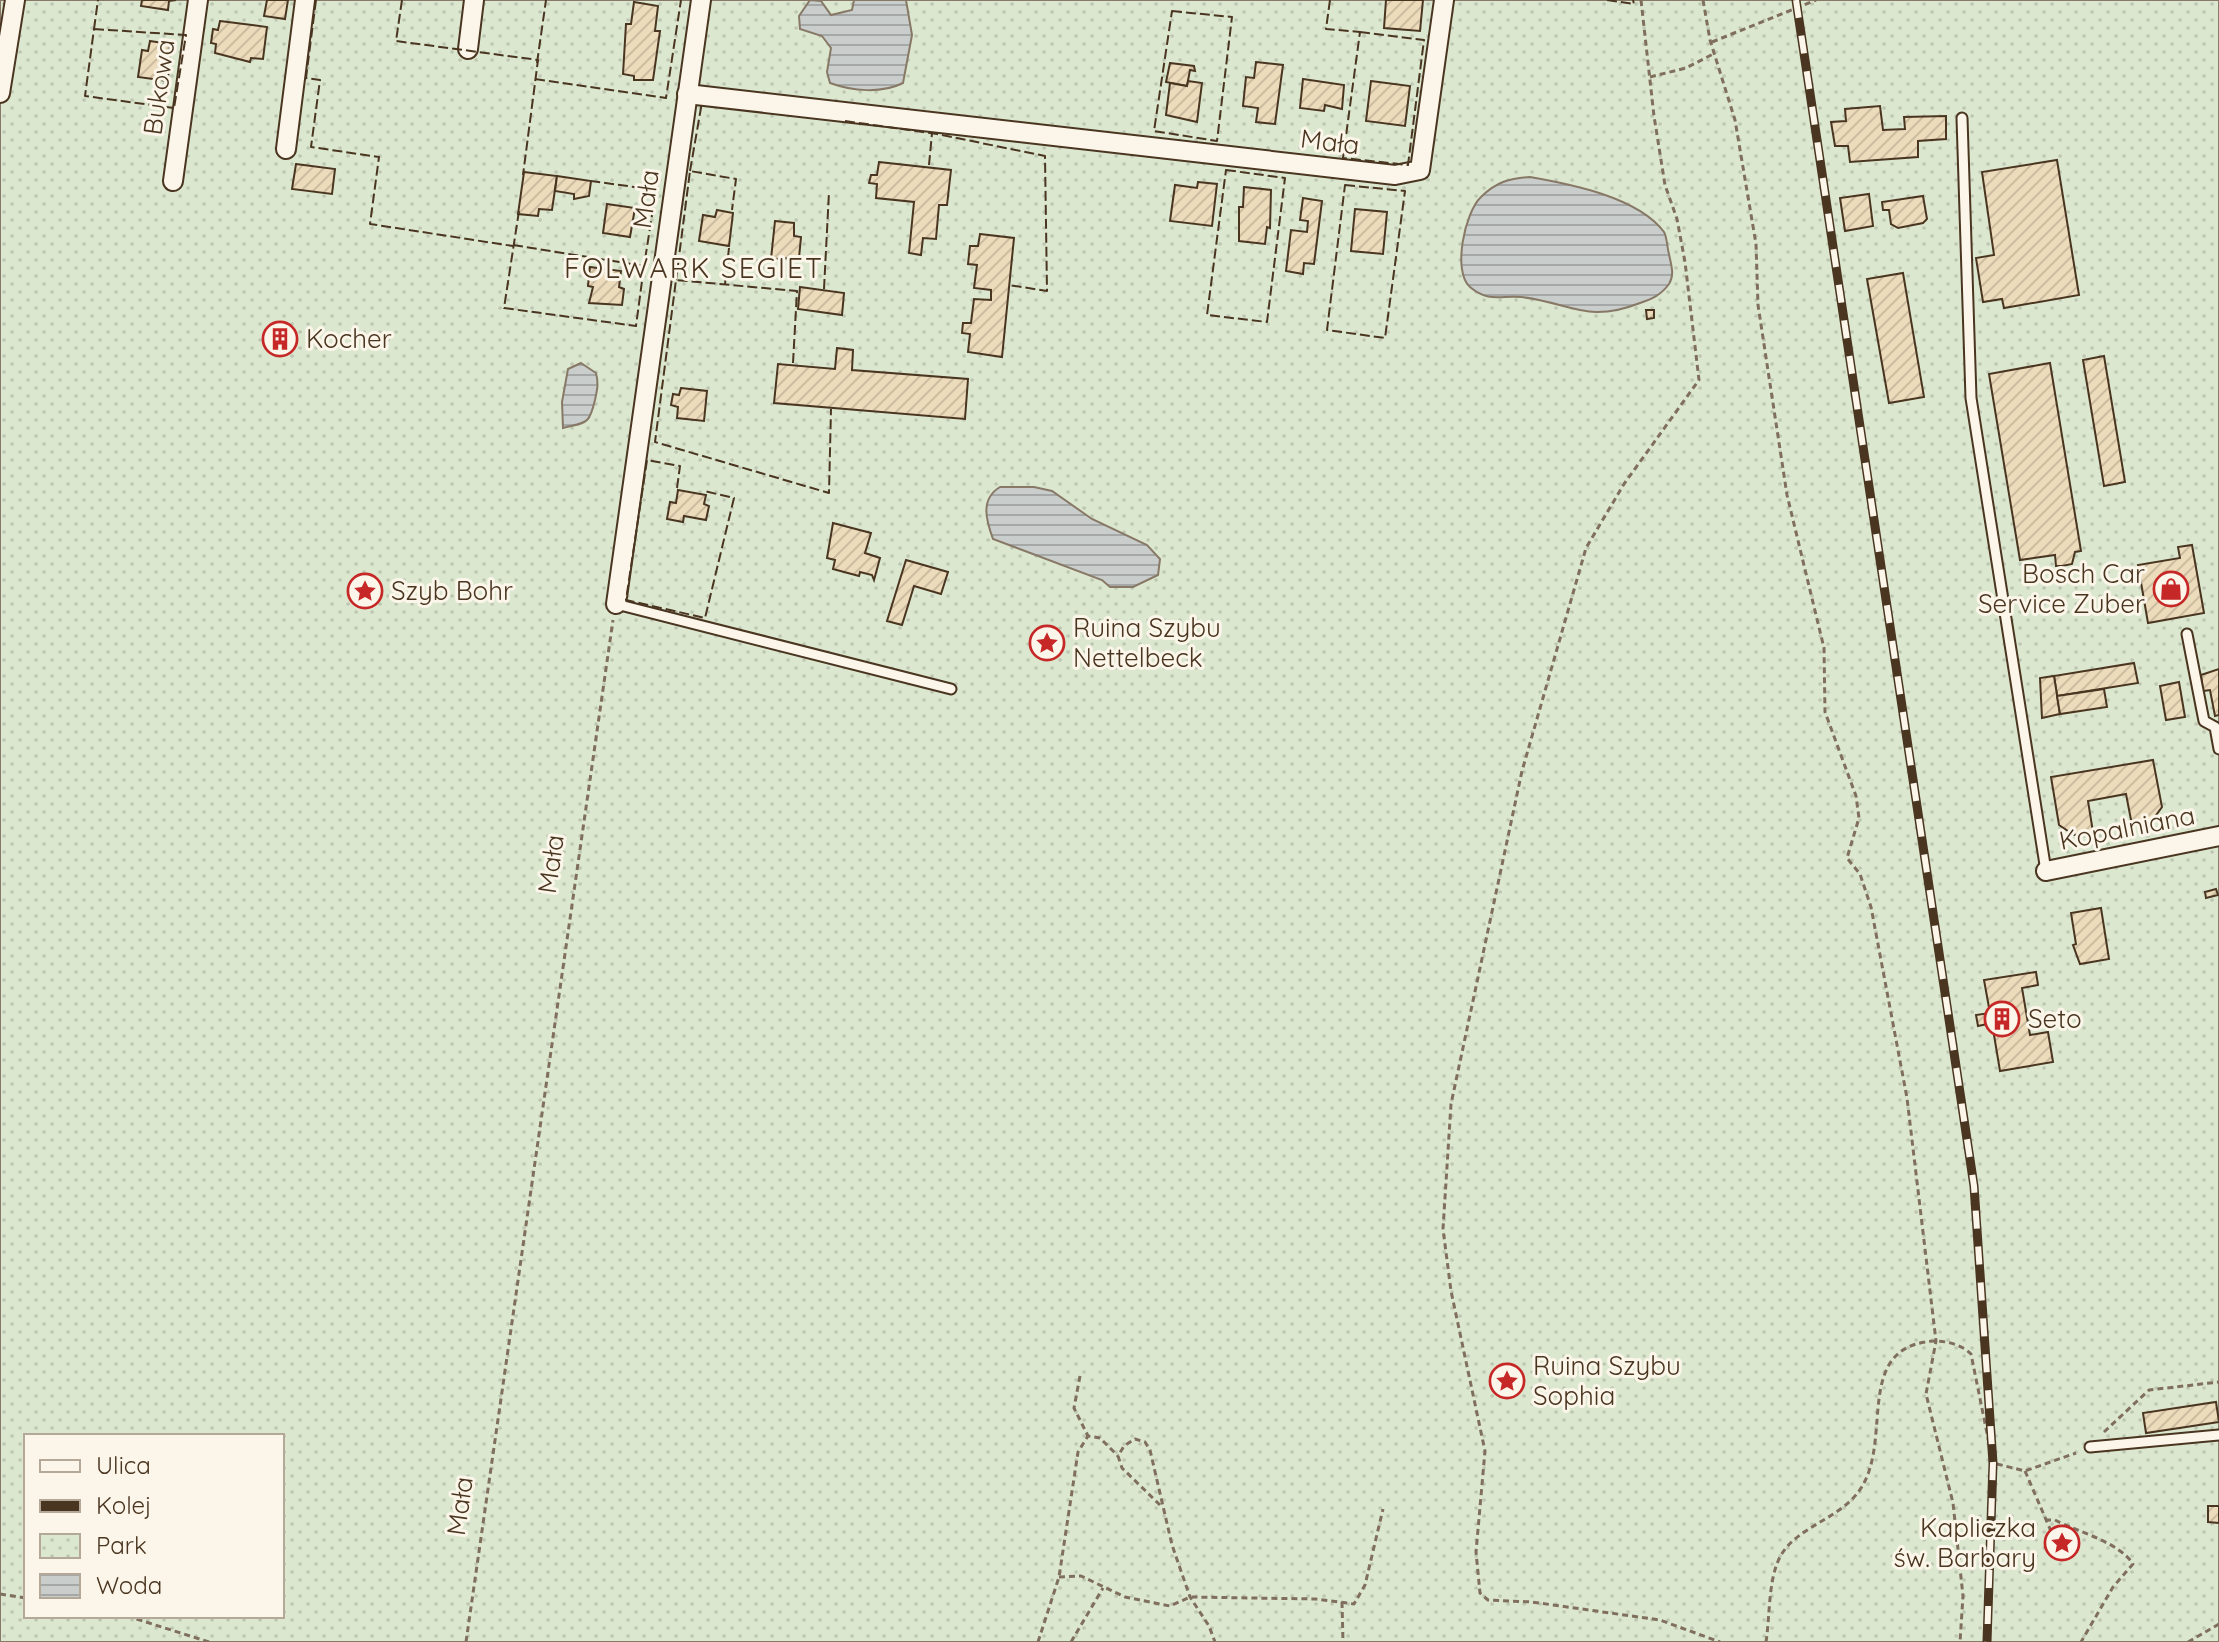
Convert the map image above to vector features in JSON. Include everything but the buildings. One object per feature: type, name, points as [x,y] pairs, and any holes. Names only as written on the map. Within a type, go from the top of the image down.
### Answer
[{"type":"street","points":[[0,93],[15,0]]},
{"type":"street","name":"Bukowa","points":[[173,181],[198,0]]},
{"type":"street","points":[[286,149],[305,0]]},
{"type":"street","points":[[468,49],[474,0]]},
{"type":"street","name":"Mała","points":[[616,604],[701,0]]},
{"type":"street","name":"Mała","points":[[687,94],[1395,175],[1420,170],[1444,0]]},
{"type":"street","name":"Kopalniana","points":[[2046,871],[2219,836]]},
{"type":"lane","points":[[1962,118],[1971,398],[2046,871]]},
{"type":"lane","points":[[616,604],[951,689]]},
{"type":"lane","points":[[2187,634],[2204,721],[2215,727],[2219,749]]},
{"type":"lane","points":[[2090,1447],[2219,1435]]},
{"type":"path","points":[[1641,0],[1665,185],[1677,219],[1685,262],[1699,380],[1602,519],[1582,561],[1522,771],[1471,1004],[1451,1104],[1443,1229],[1451,1291],[1485,1451],[1476,1552],[1480,1593],[1488,1600],[1532,1602],[1660,1620],[1720,1642]]},
{"type":"path","points":[[1703,0],[1711,43],[1735,120],[1758,254],[1758,305],[1787,495],[1824,648],[1825,712],[1856,796],[1859,818],[1847,858],[1860,874],[1865,887],[1883,965],[1907,1098],[1936,1341],[1926,1394],[1953,1503],[1963,1596],[1960,1642]]},
{"type":"path","points":[[1711,43],[1816,0]]},
{"type":"path","points":[[1650,77],[1686,68],[1715,53]]},
{"type":"path","name":"Mała","points":[[466,1642],[616,604]]},
{"type":"path","points":[[1766,1642],[1779,1559],[1794,1542],[1839,1512],[1865,1482],[1876,1451],[1884,1367],[1901,1350],[1936,1341],[1966,1349],[1975,1362],[1986,1443],[1993,1463],[2025,1471],[2054,1463],[2090,1447],[2149,1390],[2219,1382]]},
{"type":"path","points":[[1080,1376],[1074,1408],[1088,1436]]},
{"type":"path","points":[[1088,1436],[1100,1438],[1118,1456],[1122,1468],[1160,1505]]},
{"type":"path","points":[[1038,1642],[1059,1577],[1078,1452],[1088,1436]]},
{"type":"path","points":[[1118,1456],[1124,1446],[1135,1439],[1145,1442],[1158,1477],[1160,1505],[1190,1597],[1209,1626],[1215,1642]]},
{"type":"path","points":[[2025,1471],[2057,1545]]},
{"type":"path","points":[[1059,1577],[1081,1576],[1125,1597],[1170,1606],[1190,1597],[1354,1604],[1365,1585],[1383,1509]]},
{"type":"path","points":[[2045,1520],[2055,1520],[2111,1546],[2128,1556],[2133,1564],[2113,1587],[2081,1642]]},
{"type":"path","points":[[1071,1642],[1103,1588]]},
{"type":"path","points":[[0,1594],[24,1598]]},
{"type":"path","points":[[1342,1602],[1343,1642]]},
{"type":"path","points":[[133,1618],[209,1642]]},
{"type":"path","points":[[2190,1641],[2219,1624]]},
{"type":"green space","points":[[0,0],[2219,0],[2219,1642],[0,1642]]},
{"type":"water","points":[[810,0],[821,1],[831,15],[852,10],[854,0],[906,0],[912,35],[903,83],[885,89],[866,90],[830,83],[827,72],[831,48],[822,36],[800,29],[799,16]]},
{"type":"water","points":[[1530,177],[1602,194],[1621,201],[1652,220],[1666,237],[1672,269],[1669,284],[1648,300],[1606,312],[1579,310],[1521,297],[1489,297],[1470,287],[1465,279],[1461,255],[1466,228],[1475,205],[1498,184]]},
{"type":"water","points":[[581,363],[596,373],[593,408],[586,421],[563,428],[562,402],[568,369]]},
{"type":"water","points":[[1000,487],[1034,487],[1052,491],[1092,519],[1147,545],[1160,559],[1158,575],[1133,587],[1110,587],[1102,580],[993,539],[986,510],[989,498]]},
{"type":"railway","points":[[1796,0],[1974,1186],[1993,1463],[1987,1642]]},
{"type":"fence","points":[[94,29],[98,0]]},
{"type":"fence","points":[[316,0],[306,78],[320,80],[311,147],[379,157],[370,224],[513,246]]},
{"type":"fence","points":[[402,0],[396,41],[538,60],[523,175]]},
{"type":"fence","points":[[537,63],[546,0]]},
{"type":"fence","points":[[535,79],[666,98],[681,0]]},
{"type":"fence","points":[[1330,0],[1326,29],[1360,32]]},
{"type":"fence","points":[[1607,0],[1634,4],[1633,0]]},
{"type":"fence","points":[[1172,11],[1232,17],[1217,141],[1154,131],[1172,11]]},
{"type":"fence","points":[[94,29],[186,35],[174,108],[85,96],[94,29]]},
{"type":"fence","points":[[1360,32],[1424,40],[1408,165],[1343,158],[1360,32]]},
{"type":"fence","points":[[690,171],[702,102]]},
{"type":"fence","points":[[845,121],[937,134],[1045,156],[1047,291],[1009,285]]},
{"type":"fence","points":[[929,165],[932,133]]},
{"type":"fence","points":[[1226,170],[1285,178],[1267,322],[1207,315],[1226,170]]},
{"type":"fence","points":[[676,280],[690,171],[736,179],[732,210]]},
{"type":"fence","points":[[513,245],[644,266],[656,190],[591,181]]},
{"type":"fence","points":[[1345,185],[1405,191],[1385,338],[1327,330],[1345,185]]},
{"type":"fence","points":[[824,289],[829,192]]},
{"type":"fence","points":[[519,211],[504,308],[636,326],[644,266]]},
{"type":"fence","points":[[725,284],[729,248]]},
{"type":"fence","points":[[793,363],[797,291],[676,280],[655,442],[829,493],[831,409]]},
{"type":"fence","points":[[677,488],[680,466],[647,460],[626,600],[705,618],[734,498],[704,491]]},
{"type":"place","name":"Kocher","points":[[280,339]]},
{"type":"place","name":"Bosch Car Service Zuber","points":[[2171,589]]},
{"type":"place","name":"Szyb Bohr","points":[[365,591]]},
{"type":"place","name":"Ruina Szybu Nettelbeck","points":[[1047,643]]},
{"type":"place","name":"Seto","points":[[2002,1019]]},
{"type":"place","name":"Ruina Szybu Sophia","points":[[1507,1381]]},
{"type":"place","name":"Kapliczka św. Barbary","points":[[2062,1543]]},
{"type":"district","name":"FOLWARK SEGIET","points":[[694,268]]}]
